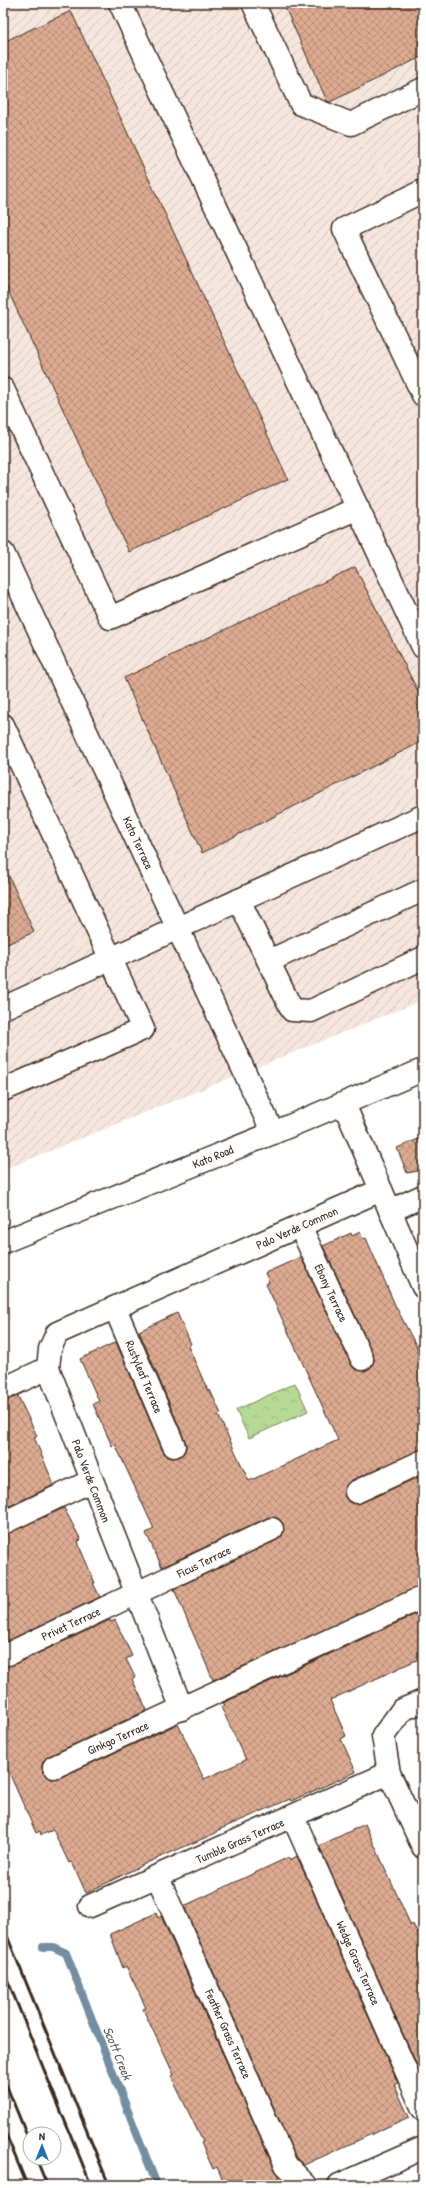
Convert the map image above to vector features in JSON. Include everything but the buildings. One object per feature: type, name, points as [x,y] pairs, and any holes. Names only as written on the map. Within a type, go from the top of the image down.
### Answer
[{"type":"street","points":[[120,3],[423,647]]},
{"type":"street","points":[[253,3],[301,104],[351,124],[423,89]]},
{"type":"street","points":[[423,191],[344,229],[423,395]]},
{"type":"street","points":[[3,390],[110,618],[358,508]]},
{"type":"street","name":"Kato Terrace","points":[[3,554],[273,1133]]},
{"type":"street","points":[[3,725],[143,1028],[3,1090]]},
{"type":"street","points":[[3,1008],[423,816]]},
{"type":"street","points":[[269,961],[423,890]]},
{"type":"street","points":[[239,900],[292,1010],[312,1011],[423,958]]},
{"type":"street","name":"Kato Road","points":[[3,1242],[344,1104],[423,1070]]},
{"type":"street","points":[[344,1104],[423,1287]]},
{"type":"street","name":"Palo Verde Common","points":[[182,1709],[135,1594],[48,1368],[50,1349],[57,1333],[381,1190]]},
{"type":"street","points":[[390,1211],[423,1196]]},
{"type":"street","name":"Ebony Terrace","points":[[300,1226],[362,1359]]},
{"type":"street","name":"Rustyleaf Terrace","points":[[114,1308],[174,1446]]},
{"type":"street","points":[[3,1389],[48,1368]]},
{"type":"street","points":[[356,1492],[423,1461]]},
{"type":"street","points":[[3,1523],[92,1481]]},
{"type":"street","name":"Ficus Terrace","points":[[135,1594],[272,1529]]},
{"type":"street","name":"Privet Terrace","points":[[8,1654],[135,1594]]},
{"type":"street","points":[[182,1709],[423,1597]]},
{"type":"street","points":[[423,1701],[402,1710],[383,1736],[389,1773],[423,1847]]},
{"type":"street","name":"Ginkgo Terrace","points":[[54,1767],[182,1709]]},
{"type":"street","name":"Tumble Grass Terrace","points":[[90,1906],[158,1878],[389,1773]]},
{"type":"street","name":"Wedge Grass Terrace","points":[[293,1817],[423,2109]]},
{"type":"street","name":"Feather Grass Terrace","points":[[158,1878],[286,2165],[306,2185]]},
{"type":"street","points":[[339,2185],[423,2148]]},
{"type":"shaded area","points":[[3,3],[423,3],[423,1000],[3,1170]]},
{"type":"green space","points":[[295,1383],[308,1411],[249,1438],[236,1410]]},
{"type":"waterway","name":"Scott Creek","points":[[43,1947],[53,1947],[66,1953],[157,2185]]},
{"type":"railway","points":[[3,1926],[109,2185]]},
{"type":"railway","points":[[3,1969],[91,2185]]},
{"type":"railway","points":[[3,2077],[23,2126]]},
{"type":"railway","points":[[3,2127],[27,2185]]},
{"type":"railway","points":[[39,2166],[47,2185]]}]
